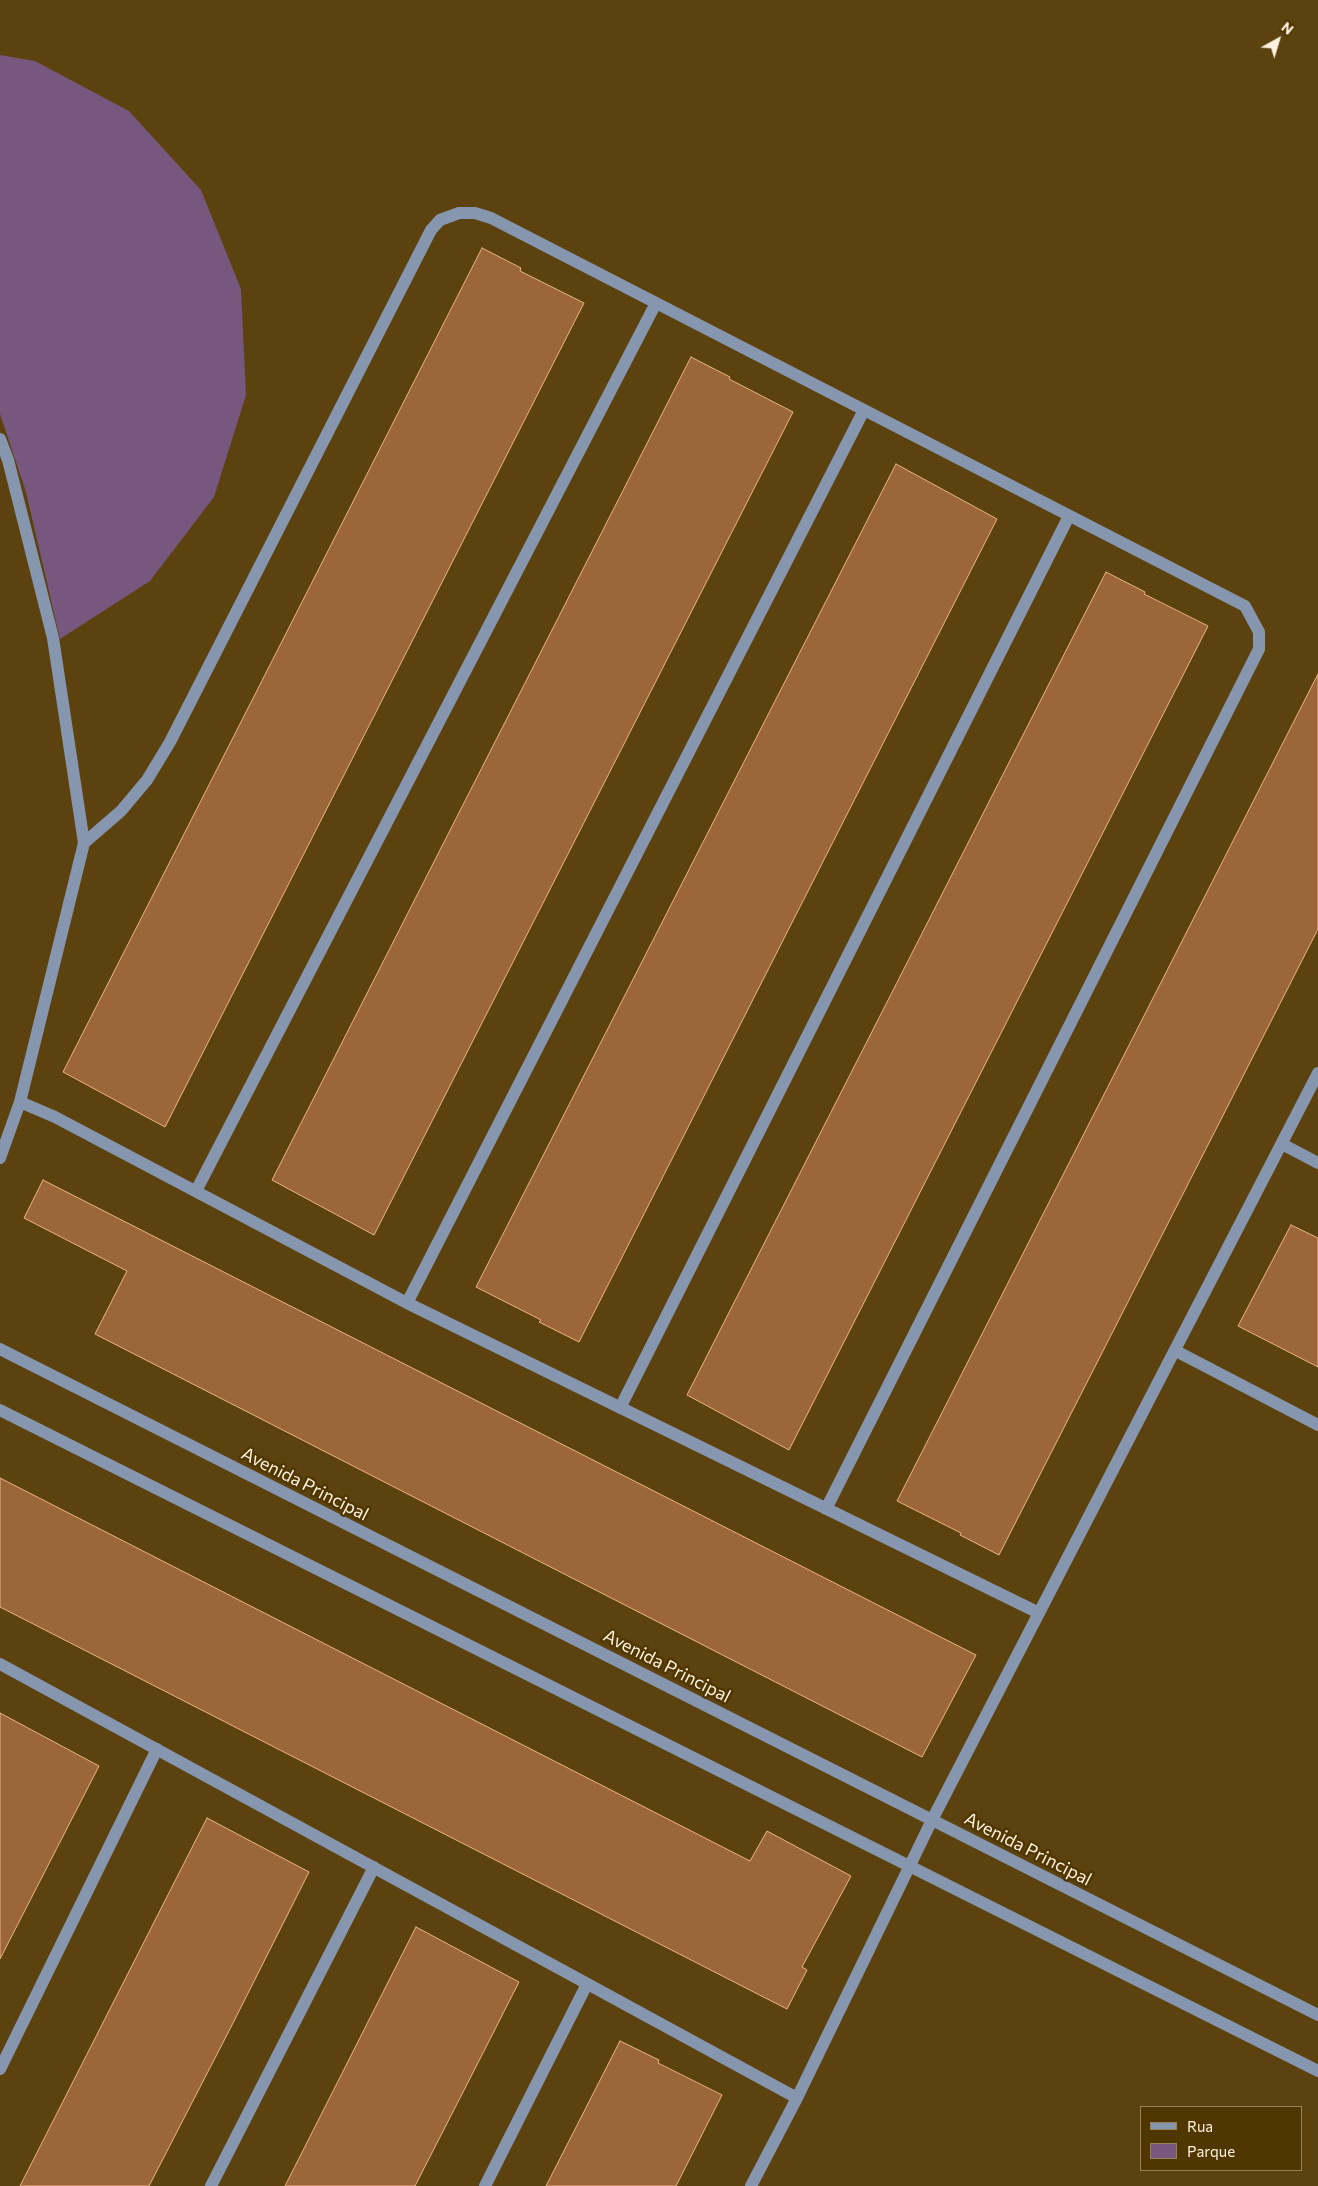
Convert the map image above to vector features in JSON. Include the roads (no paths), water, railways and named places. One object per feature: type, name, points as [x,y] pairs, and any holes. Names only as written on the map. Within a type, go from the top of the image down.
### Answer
[{"type":"street","points":[[84,843],[126,805],[147,780],[170,742],[431,230],[440,220],[459,213],[475,213],[492,218],[1245,606],[1259,632],[1259,649],[826,1509]]},
{"type":"street","points":[[196,1190],[656,303]]},
{"type":"street","points":[[407,1303],[864,410]]},
{"type":"street","points":[[0,439],[8,460],[54,638],[84,843],[20,1102],[0,1158]]},
{"type":"street","points":[[620,1408],[1069,516]]},
{"type":"street","points":[[751,2186],[797,2098],[932,1820],[1318,1073]]},
{"type":"street","points":[[20,1102],[55,1117],[196,1190],[407,1303],[1039,1612]]},
{"type":"street","points":[[1282,1144],[1318,1163]]},
{"type":"street","name":"Avenida Principal","points":[[0,1349],[1318,2015]]},
{"type":"street","points":[[1176,1351],[1318,1425]]},
{"type":"street","points":[[0,1410],[1318,2071]]},
{"type":"street","points":[[0,1664],[797,2098]]},
{"type":"street","points":[[0,2069],[157,1749]]},
{"type":"street","points":[[211,2186],[374,1867]]},
{"type":"street","points":[[485,2186],[587,1984]]}]
